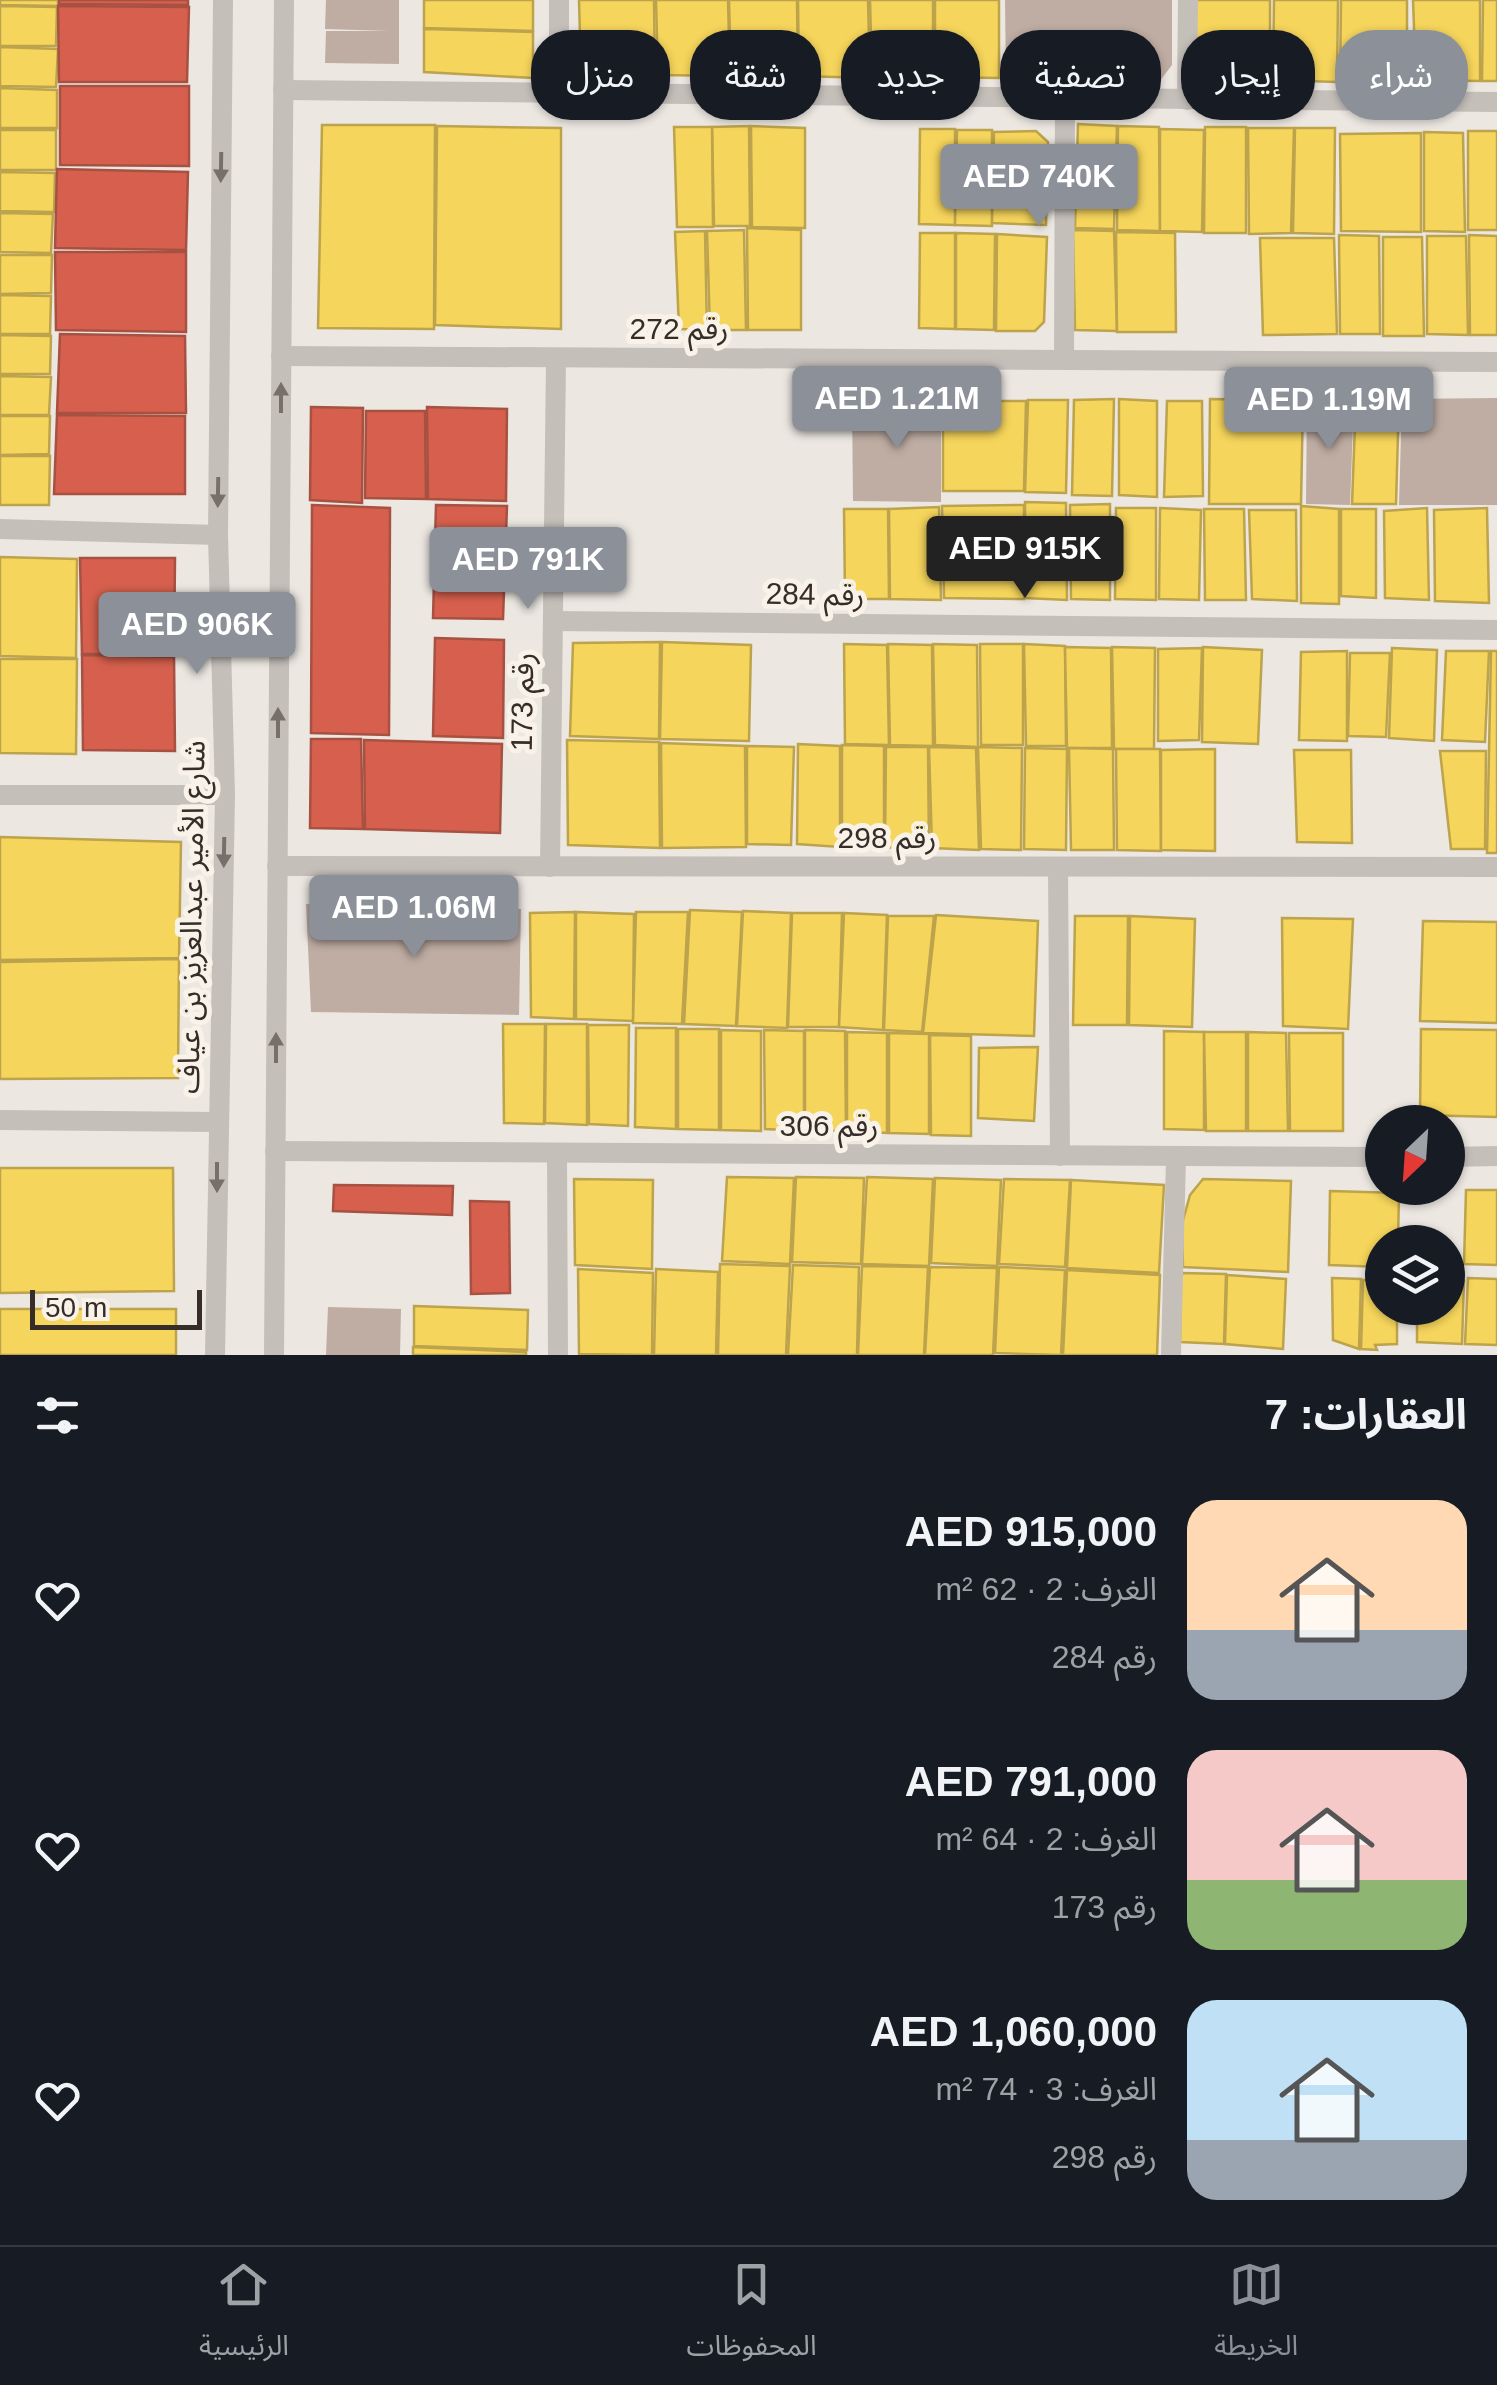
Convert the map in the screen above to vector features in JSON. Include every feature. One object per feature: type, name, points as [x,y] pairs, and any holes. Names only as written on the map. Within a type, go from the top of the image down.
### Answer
[{"type":"street","name":"شارع الأمير عبدالعزيز بن عياف","points":[[216,1355],[225,795],[218,534],[223,0]]},
{"type":"street","points":[[274,1355],[284,0]]},
{"type":"street","points":[[559,0],[559,30]]},
{"type":"street","points":[[1188,0],[1188,30]]},
{"type":"street","points":[[283,90],[531,94]]},
{"type":"street","points":[[670,95],[1000,98]]},
{"type":"street","points":[[1315,101],[1497,102]]},
{"type":"street","points":[[1064,360],[1065,120]]},
{"type":"street","name":"رقم 272","points":[[281,356],[1497,362]]},
{"type":"street","name":"رقم 173","points":[[550,868],[556,358]]},
{"type":"street","points":[[0,529],[218,534]]},
{"type":"street","name":"رقم 284","points":[[553,621],[1497,630]]},
{"type":"street","points":[[0,795],[225,795]]},
{"type":"street","name":"رقم 298","points":[[277,866],[1497,868]]},
{"type":"street","points":[[1058,867],[1060,1156]]},
{"type":"street","points":[[0,1120],[218,1122]]},
{"type":"street","name":"رقم 306","points":[[276,1150],[1365,1157]]},
{"type":"street","points":[[556,1153],[558,1355]]},
{"type":"street","points":[[1465,1156],[1497,1156]]},
{"type":"street","points":[[1170,1355],[1176,1158]]},
{"type":"building: سكن","points":[[0,0],[58,0],[58,6],[0,5]]},
{"type":"building: سكن","points":[[424,0],[533,0],[531,31],[424,28]]},
{"type":"building: سكن","points":[[579,0],[654,0],[654,30],[580,30]]},
{"type":"building: سكن","points":[[656,0],[728,0],[729,30],[690,30],[690,75],[670,75],[670,30],[657,30]]},
{"type":"building: سكن","points":[[729,0],[797,0],[797,30],[730,30]]},
{"type":"building: سكن","points":[[798,0],[868,0],[869,30],[841,30],[841,77],[821,77],[821,30],[798,30]]},
{"type":"building: سكن","points":[[870,0],[933,0],[933,30],[871,30]]},
{"type":"building: سكن","points":[[935,0],[999,0],[999,78],[980,78],[980,30],[935,30]]},
{"type":"building: سكن","points":[[1193,0],[1270,0],[1270,30],[1194,30]]},
{"type":"building: سكن","points":[[1274,0],[1338,0],[1335,82],[1315,81],[1315,30],[1274,30]]},
{"type":"building: سكن","points":[[1341,0],[1407,0],[1407,30],[1341,30]]},
{"type":"building: سكن","points":[[1413,0],[1480,0],[1480,81],[1468,81],[1468,30],[1414,30]]},
{"type":"building: سكن","points":[[1483,0],[1497,0],[1497,81],[1482,81]]},
{"type":"building: سكن","points":[[0,6],[57,7],[56,46],[0,46]]},
{"type":"building: سكن","points":[[424,29],[531,32],[531,78],[424,72]]},
{"type":"building: سكن","points":[[0,47],[58,49],[56,87],[0,86]]},
{"type":"building: سكن","points":[[0,88],[57,90],[57,128],[0,128]]},
{"type":"building: سكن","points":[[1078,124],[1117,126],[1114,229],[1075,228]]},
{"type":"building: سكن","points":[[322,125],[435,125],[434,329],[318,328]]},
{"type":"building: سكن","points":[[437,126],[561,128],[561,329],[435,325]]},
{"type":"building: سكن","points":[[749,126],[750,226],[714,226],[712,127]]},
{"type":"building: سكن","points":[[751,126],[805,128],[805,228],[752,227]]},
{"type":"building: سكن","points":[[1118,126],[1159,127],[1160,231],[1117,230]]},
{"type":"building: سكن","points":[[674,127],[712,127],[713,227],[677,227]]},
{"type":"building: سكن","points":[[1205,127],[1246,127],[1246,233],[1204,233]]},
{"type":"building: سكن","points":[[1248,128],[1294,128],[1291,233],[1249,234]]},
{"type":"building: سكن","points":[[1295,128],[1335,128],[1334,234],[1293,233]]},
{"type":"building: سكن","points":[[920,129],[955,129],[955,225],[919,224]]},
{"type":"building: سكن","points":[[1160,129],[1204,130],[1202,232],[1160,231]]},
{"type":"building: سكن","points":[[0,130],[56,130],[56,170],[0,170]]},
{"type":"building: سكن","points":[[957,130],[992,130],[992,226],[955,225]]},
{"type":"building: سكن","points":[[1036,131],[1048,142],[1046,225],[992,223],[994,132]]},
{"type":"building: سكن","points":[[1468,131],[1497,131],[1497,230],[1468,230]]},
{"type":"building: سكن","points":[[1424,132],[1463,133],[1465,232],[1424,231]]},
{"type":"building: سكن","points":[[1421,133],[1421,232],[1341,231],[1340,134]]},
{"type":"building: سكن","points":[[0,172],[55,173],[54,212],[0,211]]},
{"type":"building: سكن","points":[[0,213],[53,214],[51,253],[0,252]]},
{"type":"building: سكن","points":[[747,228],[801,230],[801,330],[748,330]]},
{"type":"building: سكن","points":[[744,230],[746,330],[710,330],[707,231]]},
{"type":"building: سكن","points":[[1073,230],[1114,231],[1117,331],[1075,330]]},
{"type":"building: سكن","points":[[705,231],[707,330],[679,329],[675,232]]},
{"type":"building: سكن","points":[[1116,232],[1175,233],[1176,332],[1117,332]]},
{"type":"building: سكن","points":[[920,233],[955,233],[955,329],[919,328]]},
{"type":"building: سكن","points":[[956,233],[995,234],[994,330],[956,329]]},
{"type":"building: سكن","points":[[997,234],[1047,237],[1044,322],[1035,331],[996,331]]},
{"type":"building: سكن","points":[[1339,235],[1379,236],[1380,334],[1340,334]]},
{"type":"building: سكن","points":[[1469,235],[1497,236],[1497,335],[1470,335]]},
{"type":"building: سكن","points":[[1427,236],[1466,236],[1468,335],[1427,334]]},
{"type":"building: سكن","points":[[1383,237],[1422,237],[1424,336],[1383,336]]},
{"type":"building: سكن","points":[[1260,238],[1334,238],[1337,334],[1263,335]]},
{"type":"building: سكن","points":[[0,255],[52,255],[51,293],[0,294]]},
{"type":"building: سكن","points":[[0,295],[51,296],[50,334],[0,334]]},
{"type":"building: سكن","points":[[0,335],[51,336],[50,374],[0,374]]},
{"type":"building: سكن","points":[[0,376],[51,377],[49,415],[0,415]]},
{"type":"building: سكن","points":[[1356,397],[1399,399],[1396,504],[1352,504]]},
{"type":"building: سكن","points":[[1114,399],[1112,496],[1072,495],[1074,400]]},
{"type":"building: سكن","points":[[1119,399],[1157,401],[1157,497],[1119,495]]},
{"type":"building: سكن","points":[[1210,399],[1303,400],[1301,504],[1209,504]]},
{"type":"building: سكن","points":[[1028,400],[1068,400],[1066,493],[1025,492]]},
{"type":"building: سكن","points":[[943,401],[1026,401],[1024,491],[943,491]]},
{"type":"building: سكن","points":[[1167,401],[1202,401],[1203,496],[1164,497]]},
{"type":"building: سكن","points":[[0,416],[50,416],[49,454],[0,455]]},
{"type":"building: سكن","points":[[0,456],[50,456],[49,505],[0,505]]},
{"type":"building: سكن","points":[[1025,502],[1066,503],[1067,600],[1025,598]]},
{"type":"building: سكن","points":[[1110,504],[1110,600],[1071,599],[1070,505]]},
{"type":"building: سكن","points":[[1024,505],[1024,599],[944,598],[942,506]]},
{"type":"building: سكن","points":[[1301,506],[1339,509],[1339,604],[1301,603]]},
{"type":"building: سكن","points":[[939,507],[941,600],[890,599],[889,509]]},
{"type":"building: سكن","points":[[1116,508],[1156,508],[1156,600],[1115,599]]},
{"type":"building: سكن","points":[[1160,508],[1201,510],[1199,600],[1159,599]]},
{"type":"building: سكن","points":[[1427,508],[1429,600],[1385,598],[1384,511]]},
{"type":"building: سكن","points":[[1487,508],[1489,603],[1435,601],[1434,510]]},
{"type":"building: سكن","points":[[844,509],[888,509],[889,599],[845,599]]},
{"type":"building: سكن","points":[[1204,509],[1244,509],[1246,600],[1205,600]]},
{"type":"building: سكن","points":[[1341,509],[1376,509],[1376,598],[1341,596]]},
{"type":"building: سكن","points":[[1249,510],[1296,510],[1297,601],[1252,599]]},
{"type":"building: سكن","points":[[0,557],[77,559],[76,658],[0,656]]},
{"type":"building: سكن","points":[[660,642],[659,739],[570,736],[573,643]]},
{"type":"building: سكن","points":[[662,642],[751,645],[749,741],[660,739]]},
{"type":"building: سكن","points":[[844,644],[887,645],[889,745],[845,744]]},
{"type":"building: سكن","points":[[888,644],[932,645],[933,746],[890,745]]},
{"type":"building: سكن","points":[[933,644],[977,645],[978,747],[935,745]]},
{"type":"building: سكن","points":[[980,644],[1023,644],[1023,745],[981,745]]},
{"type":"building: سكن","points":[[1024,644],[1065,646],[1066,746],[1026,746]]},
{"type":"building: سكن","points":[[1065,647],[1111,648],[1112,748],[1067,748]]},
{"type":"building: سكن","points":[[1112,647],[1155,648],[1154,749],[1114,749]]},
{"type":"building: سكن","points":[[1203,647],[1262,650],[1258,744],[1202,742]]},
{"type":"building: سكن","points":[[1202,648],[1199,740],[1158,741],[1158,649]]},
{"type":"building: سكن","points":[[1392,648],[1437,650],[1434,741],[1389,738]]},
{"type":"building: سكن","points":[[1347,651],[1347,741],[1299,740],[1301,652]]},
{"type":"building: سكن","points":[[1446,651],[1489,651],[1485,742],[1442,740]]},
{"type":"building: سكن","points":[[1491,651],[1497,651],[1497,853],[1487,853]]},
{"type":"building: سكن","points":[[1350,653],[1390,653],[1386,737],[1348,736]]},
{"type":"building: سكن","points":[[0,659],[77,659],[76,754],[0,753]]},
{"type":"building: سكن","points":[[567,740],[659,742],[660,848],[568,845]]},
{"type":"building: سكن","points":[[661,743],[745,746],[746,847],[662,848]]},
{"type":"building: سكن","points":[[798,744],[840,746],[840,847],[797,844]]},
{"type":"building: سكن","points":[[842,745],[884,746],[884,847],[842,845]]},
{"type":"building: سكن","points":[[747,746],[794,747],[791,845],[747,844]]},
{"type":"building: سكن","points":[[886,747],[928,747],[929,850],[885,847]]},
{"type":"building: سكن","points":[[929,747],[976,748],[979,850],[932,848]]},
{"type":"building: سكن","points":[[978,747],[1022,748],[1021,850],[981,849]]},
{"type":"building: سكن","points":[[1025,748],[1067,749],[1066,850],[1024,849]]},
{"type":"building: سكن","points":[[1069,748],[1113,749],[1114,850],[1071,850]]},
{"type":"building: سكن","points":[[1116,749],[1160,749],[1161,851],[1117,850]]},
{"type":"building: سكن","points":[[1215,749],[1215,851],[1161,850],[1161,750]]},
{"type":"building: سكن","points":[[1294,750],[1351,750],[1352,843],[1297,842]]},
{"type":"building: سكن","points":[[1440,751],[1486,751],[1485,849],[1451,849]]},
{"type":"building: سكن","points":[[0,837],[181,842],[179,958],[0,960]]},
{"type":"building: سكن","points":[[690,910],[742,912],[736,1026],[684,1024]]},
{"type":"building: سكن","points":[[743,911],[791,913],[787,1028],[737,1026]]},
{"type":"building: سكن","points":[[575,912],[574,1019],[531,1017],[530,913]]},
{"type":"building: سكن","points":[[576,912],[634,914],[633,1021],[576,1019]]},
{"type":"building: سكن","points":[[636,912],[688,912],[682,1024],[633,1023]]},
{"type":"building: سكن","points":[[792,913],[842,913],[839,1027],[788,1027]]},
{"type":"building: سكن","points":[[844,913],[887,915],[883,1030],[839,1027]]},
{"type":"building: سكن","points":[[936,915],[1038,921],[1034,1036],[923,1033]]},
{"type":"building: سكن","points":[[888,916],[934,916],[922,1032],[884,1030]]},
{"type":"building: سكن","points":[[1075,916],[1128,916],[1127,1025],[1073,1025]]},
{"type":"building: سكن","points":[[1130,916],[1195,919],[1192,1027],[1129,1025]]},
{"type":"building: سكن","points":[[1282,918],[1353,919],[1348,1029],[1283,1026]]},
{"type":"building: سكن","points":[[1423,921],[1497,922],[1497,1023],[1420,1021]]},
{"type":"building: سكن","points":[[179,959],[178,1078],[0,1079],[0,962]]},
{"type":"building: سكن","points":[[503,1024],[545,1024],[544,1124],[504,1123]]},
{"type":"building: سكن","points":[[546,1024],[587,1024],[587,1125],[545,1123]]},
{"type":"building: سكن","points":[[588,1025],[629,1025],[628,1126],[589,1124]]},
{"type":"building: سكن","points":[[636,1028],[676,1028],[676,1129],[635,1127]]},
{"type":"building: سكن","points":[[678,1029],[719,1029],[719,1130],[678,1129]]},
{"type":"building: سكن","points":[[1421,1029],[1497,1030],[1497,1117],[1465,1116],[1465,1105],[1420,1105]]},
{"type":"building: سكن","points":[[721,1030],[761,1031],[761,1131],[721,1130]]},
{"type":"building: سكن","points":[[764,1030],[804,1031],[804,1131],[765,1129]]},
{"type":"building: سكن","points":[[805,1030],[845,1031],[846,1131],[805,1130]]},
{"type":"building: سكن","points":[[1164,1031],[1204,1032],[1204,1130],[1164,1129]]},
{"type":"building: سكن","points":[[847,1032],[887,1033],[887,1133],[847,1131]]},
{"type":"building: سكن","points":[[1204,1032],[1246,1032],[1246,1131],[1206,1131]]},
{"type":"building: سكن","points":[[1248,1032],[1286,1033],[1288,1131],[1248,1131]]},
{"type":"building: سكن","points":[[889,1033],[929,1034],[929,1134],[889,1133]]},
{"type":"building: سكن","points":[[1289,1033],[1343,1033],[1343,1131],[1290,1131]]},
{"type":"building: سكن","points":[[930,1035],[971,1036],[971,1136],[931,1135]]},
{"type":"building: سكن","points":[[1038,1047],[1034,1121],[978,1118],[979,1048]]},
{"type":"building: سكن","points":[[0,1168],[173,1168],[174,1291],[0,1293]]},
{"type":"building: سكن","points":[[727,1177],[794,1178],[790,1264],[722,1261]]},
{"type":"building: سكن","points":[[796,1177],[864,1178],[861,1264],[792,1262]]},
{"type":"building: سكن","points":[[867,1177],[933,1179],[929,1266],[862,1264]]},
{"type":"building: سكن","points":[[935,1178],[1001,1180],[997,1266],[931,1263]]},
{"type":"building: سكن","points":[[574,1179],[653,1180],[652,1269],[575,1265]]},
{"type":"building: سكن","points":[[1004,1179],[1070,1180],[1065,1267],[999,1264]]},
{"type":"building: سكن","points":[[1203,1179],[1291,1181],[1288,1272],[1183,1267],[1182,1224],[1190,1195]]},
{"type":"building: سكن","points":[[1071,1180],[1164,1185],[1159,1273],[1067,1268]]},
{"type":"building: سكن","points":[[1466,1190],[1497,1190],[1497,1265],[1465,1264]]},
{"type":"building: سكن","points":[[1330,1191],[1365,1192],[1365,1205],[1399,1205],[1398,1225],[1365,1225],[1365,1266],[1329,1265]]},
{"type":"building: سكن","points":[[720,1264],[790,1266],[786,1355],[718,1355]]},
{"type":"building: سكن","points":[[793,1265],[859,1267],[857,1355],[788,1355]]},
{"type":"building: سكن","points":[[862,1266],[928,1267],[924,1355],[858,1355]]},
{"type":"building: سكن","points":[[930,1267],[997,1268],[993,1355],[925,1355]]},
{"type":"building: سكن","points":[[999,1267],[1065,1270],[1061,1355],[995,1353]]},
{"type":"building: سكن","points":[[578,1269],[653,1273],[652,1355],[579,1354]]},
{"type":"building: سكن","points":[[656,1269],[718,1272],[716,1355],[654,1355]]},
{"type":"building: سكن","points":[[1067,1270],[1160,1275],[1157,1355],[1063,1355]]},
{"type":"building: سكن","points":[[1181,1273],[1226,1274],[1224,1344],[1180,1342]]},
{"type":"building: سكن","points":[[1227,1275],[1286,1279],[1283,1349],[1225,1344]]},
{"type":"building: سكن","points":[[1332,1278],[1361,1279],[1359,1349],[1333,1340]]},
{"type":"building: سكن","points":[[1468,1278],[1497,1279],[1497,1345],[1465,1344]]},
{"type":"building: سكن","points":[[1365,1280],[1365,1325],[1397,1325],[1397,1344],[1375,1345],[1377,1350],[1361,1349]]},
{"type":"building: سكن","points":[[414,1306],[528,1310],[527,1350],[414,1346]]},
{"type":"building: سكن","points":[[0,1309],[176,1309],[176,1355],[0,1355]]},
{"type":"building: سكن","points":[[1417,1325],[1463,1325],[1462,1344],[1417,1342]]},
{"type":"building: سكن","points":[[413,1347],[526,1352],[526,1355],[413,1355]]},
{"type":"building: متاجر","points":[[59,0],[188,0],[188,5],[59,4]]},
{"type":"building: متاجر","points":[[58,6],[189,7],[187,82],[59,82]]},
{"type":"building: متاجر","points":[[60,86],[189,86],[189,166],[60,165]]},
{"type":"building: متاجر","points":[[57,169],[188,172],[186,250],[55,248]]},
{"type":"building: متاجر","points":[[55,252],[186,252],[186,332],[56,330]]},
{"type":"building: متاجر","points":[[60,334],[185,336],[186,413],[57,413]]},
{"type":"building: متاجر","points":[[311,407],[363,408],[362,503],[310,500]]},
{"type":"building: متاجر","points":[[427,407],[507,409],[506,501],[428,499]]},
{"type":"building: متاجر","points":[[366,411],[425,411],[426,499],[365,498]]},
{"type":"building: متاجر","points":[[57,415],[185,416],[185,494],[54,494]]},
{"type":"building: متاجر","points":[[312,505],[390,508],[389,735],[311,733]]},
{"type":"building: متاجر","points":[[436,505],[507,506],[503,619],[433,618]]},
{"type":"building: متاجر","points":[[80,558],[175,558],[174,654],[82,654]]},
{"type":"building: متاجر","points":[[435,638],[504,640],[503,738],[433,736]]},
{"type":"building: متاجر","points":[[82,655],[174,657],[175,751],[83,750]]},
{"type":"building: متاجر","points":[[311,739],[361,739],[363,829],[310,828]]},
{"type":"building: متاجر","points":[[364,740],[502,744],[500,833],[365,829]]},
{"type":"building: متاجر","points":[[334,1185],[453,1186],[452,1215],[333,1211]]},
{"type":"building: متاجر","points":[[470,1201],[509,1202],[510,1293],[471,1294]]},
{"type":"building: أخرى","points":[[326,0],[399,0],[399,64],[325,63],[326,31],[389,31],[325,29]]},
{"type":"building: أخرى","points":[[1005,0],[1172,0],[1172,65],[1161,79],[1161,30],[1005,30]]},
{"type":"building: أخرى","points":[[1497,398],[1497,505],[1399,505],[1402,399]]},
{"type":"building: أخرى","points":[[1307,400],[1354,400],[1350,505],[1306,504]]},
{"type":"building: أخرى","points":[[852,401],[941,402],[941,502],[853,501]]},
{"type":"building: أخرى","points":[[306,904],[521,909],[519,1015],[311,1012]]},
{"type":"building: أخرى","points":[[328,1307],[401,1309],[400,1355],[326,1355]]}]
